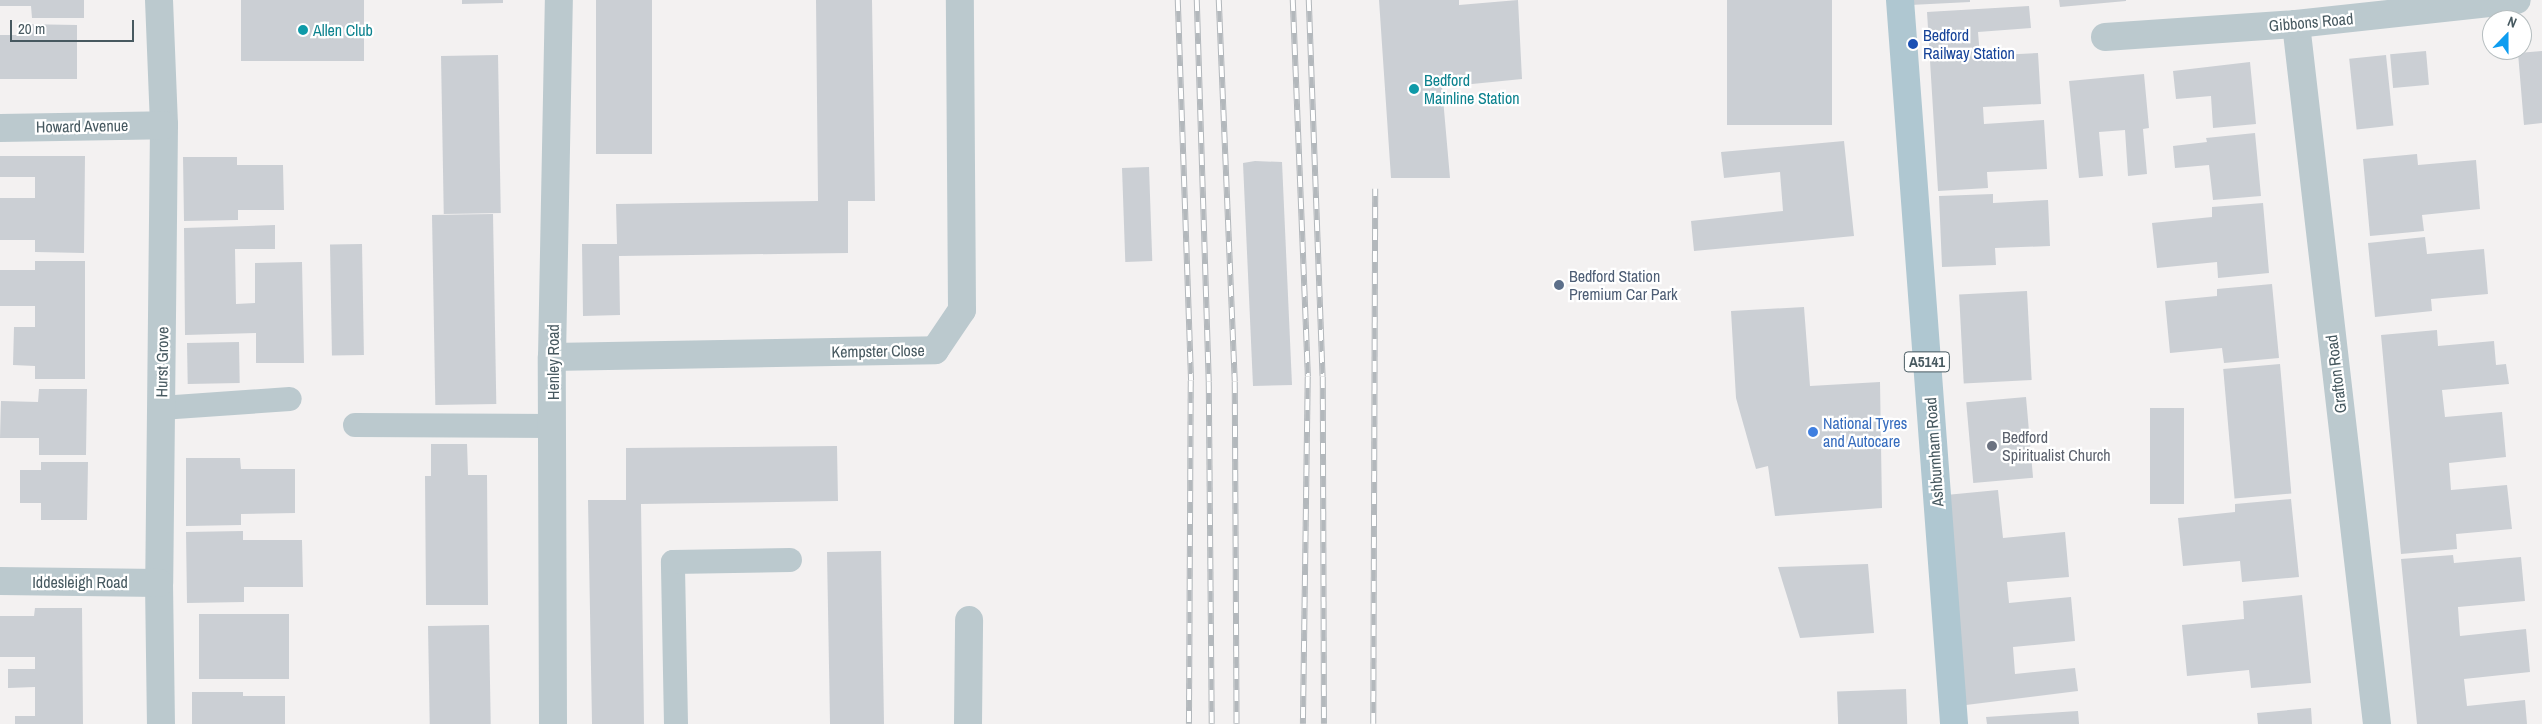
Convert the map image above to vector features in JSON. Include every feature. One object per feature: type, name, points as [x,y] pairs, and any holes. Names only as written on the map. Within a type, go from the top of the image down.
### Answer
[{"type":"main road","name":"Ashburnham Road","points":[[1900,0],[1954,724]]},
{"type":"street","name":"Hurst Grove","points":[[159,0],[164,125],[159,583],[161,724]]},
{"type":"street","name":"Henley Road","points":[[553,724],[552,357],[559,0]]},
{"type":"street","name":"Kempster Close","points":[[552,357],[935,350],[962,310],[960,0]]},
{"type":"street","name":"Gibbons Road","points":[[2105,37],[2296,24],[2517,0]]},
{"type":"street","name":"Grafton Road","points":[[2296,24],[2377,724]]},
{"type":"street","name":"Howard Avenue","points":[[0,128],[164,125]]},
{"type":"street","name":"Iddesleigh Road","points":[[0,582],[159,583]]},
{"type":"street","points":[[968,724],[969,620]]},
{"type":"lane","points":[[161,408],[290,399]]},
{"type":"lane","points":[[355,425],[552,426]]},
{"type":"lane","points":[[676,724],[673,562],[790,560]]},
{"type":"building","points":[[0,0],[84,0],[84,18],[32,18],[31,6],[0,6]]},
{"type":"building","name":"Allen Club","points":[[241,0],[364,0],[364,61],[241,61]]},
{"type":"building","points":[[462,0],[503,0],[503,3],[462,4]]},
{"type":"building","points":[[596,0],[652,0],[652,154],[596,154]]},
{"type":"building","points":[[816,0],[872,0],[875,201],[848,201],[848,253],[619,256],[620,315],[583,316],[582,244],[617,244],[616,204],[818,201]]},
{"type":"building","name":"Bedford Mainline Station","points":[[1379,0],[1459,0],[1459,5],[1518,0],[1522,79],[1442,87],[1450,178],[1391,178]]},
{"type":"building","points":[[1727,0],[1832,0],[1832,125],[1727,125]]},
{"type":"building","points":[[1910,0],[1970,0],[1970,2],[1910,5]]},
{"type":"building","points":[[2059,0],[2126,0],[2126,1],[2060,7]]},
{"type":"building","points":[[2029,6],[2031,28],[1978,32],[1980,56],[2038,53],[2041,104],[1983,107],[1984,124],[2044,120],[2047,169],[1987,172],[1988,188],[1938,191],[1927,12]]},
{"type":"building","points":[[20,24],[77,25],[77,79],[0,79],[0,35],[21,35]]},
{"type":"building","points":[[2426,51],[2429,85],[2393,88],[2390,54]]},
{"type":"building","points":[[2542,51],[2542,123],[2524,125],[2519,60],[2532,60],[2532,52]]},
{"type":"building","points":[[498,55],[501,213],[444,214],[441,56]]},
{"type":"building","points":[[2386,55],[2393,126],[2357,129],[2349,59]]},
{"type":"building","points":[[2250,62],[2256,124],[2213,128],[2211,96],[2176,99],[2173,71]]},
{"type":"building","points":[[2144,74],[2149,128],[2143,129],[2147,174],[2128,176],[2125,130],[2099,132],[2103,176],[2079,178],[2069,81]]},
{"type":"building","points":[[2255,133],[2261,196],[2213,200],[2209,165],[2175,168],[2173,146],[2207,142],[2206,138]]},
{"type":"building","points":[[1844,141],[1854,236],[1694,251],[1691,221],[1783,211],[1780,172],[1724,178],[1721,152]]},
{"type":"building","points":[[2417,154],[2418,165],[2476,160],[2480,209],[2422,215],[2424,231],[2370,236],[2363,159]]},
{"type":"building","points":[[0,156],[85,156],[84,253],[35,252],[35,240],[0,240],[0,198],[35,198],[35,177],[0,177]]},
{"type":"building","points":[[183,157],[237,157],[237,165],[283,165],[284,210],[238,210],[238,220],[184,221]]},
{"type":"building","points":[[1255,161],[1282,162],[1292,385],[1253,386],[1243,163]]},
{"type":"building","points":[[1149,167],[1152,261],[1125,262],[1122,168]]},
{"type":"building","points":[[1993,194],[1993,203],[2048,200],[2050,246],[1995,248],[1996,265],[1942,267],[1939,196]]},
{"type":"building","points":[[2263,203],[2269,273],[2218,278],[2217,262],[2157,268],[2152,223],[2212,217],[2212,207]]},
{"type":"building","points":[[493,214],[496,404],[435,405],[432,215]]},
{"type":"building","points":[[275,225],[275,249],[235,249],[236,304],[255,303],[255,263],[302,262],[304,363],[256,363],[256,333],[185,335],[184,228]]},
{"type":"building","points":[[2425,237],[2427,254],[2484,249],[2488,294],[2431,299],[2432,311],[2375,317],[2368,243]]},
{"type":"building","points":[[362,244],[364,355],[332,356],[330,245]]},
{"type":"building","points":[[35,261],[85,261],[85,379],[35,379],[35,366],[13,365],[14,327],[35,327],[35,306],[0,306],[0,270],[35,270]]},
{"type":"building","points":[[2272,284],[2279,358],[2224,363],[2222,348],[2170,353],[2165,301],[2217,296],[2217,289]]},
{"type":"building","points":[[2027,291],[2032,380],[1964,383],[1959,295]]},
{"type":"building","name":"National Tyres and Autocare","points":[[1804,307],[1810,386],[1880,382],[1882,508],[1775,516],[1768,466],[1756,469],[1736,398],[1731,311]]},
{"type":"building","points":[[2437,330],[2438,346],[2494,341],[2496,365],[2506,364],[2509,384],[2442,390],[2445,417],[2502,412],[2506,457],[2449,463],[2451,490],[2507,485],[2512,529],[2456,534],[2457,549],[2401,554],[2381,335]]},
{"type":"building","points":[[239,342],[240,383],[188,384],[187,343]]},
{"type":"building","points":[[2280,364],[2291,494],[2235,498],[2223,369]]},
{"type":"building","points":[[39,389],[87,389],[86,455],[39,455],[39,438],[0,438],[1,401],[38,402]]},
{"type":"building","points":[[2026,397],[2033,478],[1973,483],[1966,402]]},
{"type":"building","points":[[2150,408],[2184,408],[2184,504],[2150,504]]},
{"type":"building","points":[[431,444],[467,444],[468,475],[487,475],[488,605],[426,605],[425,476],[431,476]]},
{"type":"building","points":[[837,446],[838,501],[641,504],[644,724],[592,724],[588,500],[626,500],[626,448]]},
{"type":"building","points":[[186,458],[240,458],[241,469],[295,469],[295,513],[241,514],[241,525],[186,526]]},
{"type":"building","points":[[41,462],[88,462],[87,520],[41,520],[41,503],[20,503],[20,470],[41,470]]},
{"type":"building","points":[[1998,490],[2003,538],[2065,532],[2069,577],[2007,582],[2009,603],[2071,597],[2075,641],[2013,647],[2015,674],[2075,668],[2078,691],[1966,705],[1946,495]]},
{"type":"building","points":[[2291,499],[2299,577],[2242,582],[2240,561],[2183,566],[2178,518],[2235,512],[2235,504]]},
{"type":"building","points":[[243,531],[243,540],[302,540],[303,587],[244,587],[244,602],[187,603],[186,532]]},
{"type":"building","points":[[881,551],[884,724],[830,724],[827,552]]},
{"type":"building","points":[[2453,555],[2454,563],[2521,557],[2525,601],[2458,607],[2460,636],[2526,629],[2530,672],[2464,679],[2467,706],[2525,700],[2527,724],[2417,724],[2401,559]]},
{"type":"building","points":[[1868,564],[1874,633],[1800,638],[1778,567]]},
{"type":"building","points":[[2302,595],[2311,683],[2251,688],[2249,670],[2187,676],[2182,625],[2244,619],[2243,601]]},
{"type":"building","points":[[35,608],[82,608],[83,724],[15,724],[15,716],[35,716],[35,687],[8,688],[8,669],[35,669],[35,657],[0,657],[0,616],[34,616]]},
{"type":"building","points":[[199,614],[289,614],[289,679],[199,679]]},
{"type":"building","points":[[489,625],[491,724],[430,724],[428,626]]},
{"type":"building","points":[[1906,689],[1907,724],[1838,724],[1837,691]]},
{"type":"building","points":[[192,692],[243,692],[243,696],[285,696],[285,724],[192,724]]},
{"type":"building","points":[[2311,708],[2312,724],[2258,724],[2257,713]]},
{"type":"building","points":[[2078,711],[2079,724],[1987,724],[1986,717]]},
{"type":"railway","points":[[1178,0],[1191,381],[1189,724]]},
{"type":"railway","points":[[1197,0],[1209,382],[1212,724]]},
{"type":"railway","points":[[1219,0],[1235,382],[1237,724]]},
{"type":"railway","points":[[1293,0],[1308,377],[1303,724]]},
{"type":"railway","points":[[1309,0],[1323,377],[1324,724]]},
{"type":"railway","points":[[1373,724],[1375,189]]},
{"type":"place","name":"Allen Club","points":[[303,30]]},
{"type":"place","name":"Bedford Railway Station","points":[[1913,44]]},
{"type":"place","name":"Bedford Mainline Station","points":[[1414,89]]},
{"type":"place","name":"Bedford Station Premium Car Park","points":[[1559,285]]},
{"type":"place","name":"National Tyres and Autocare","points":[[1813,432]]},
{"type":"place","name":"Bedford Spiritualist Church","points":[[1992,446]]}]
